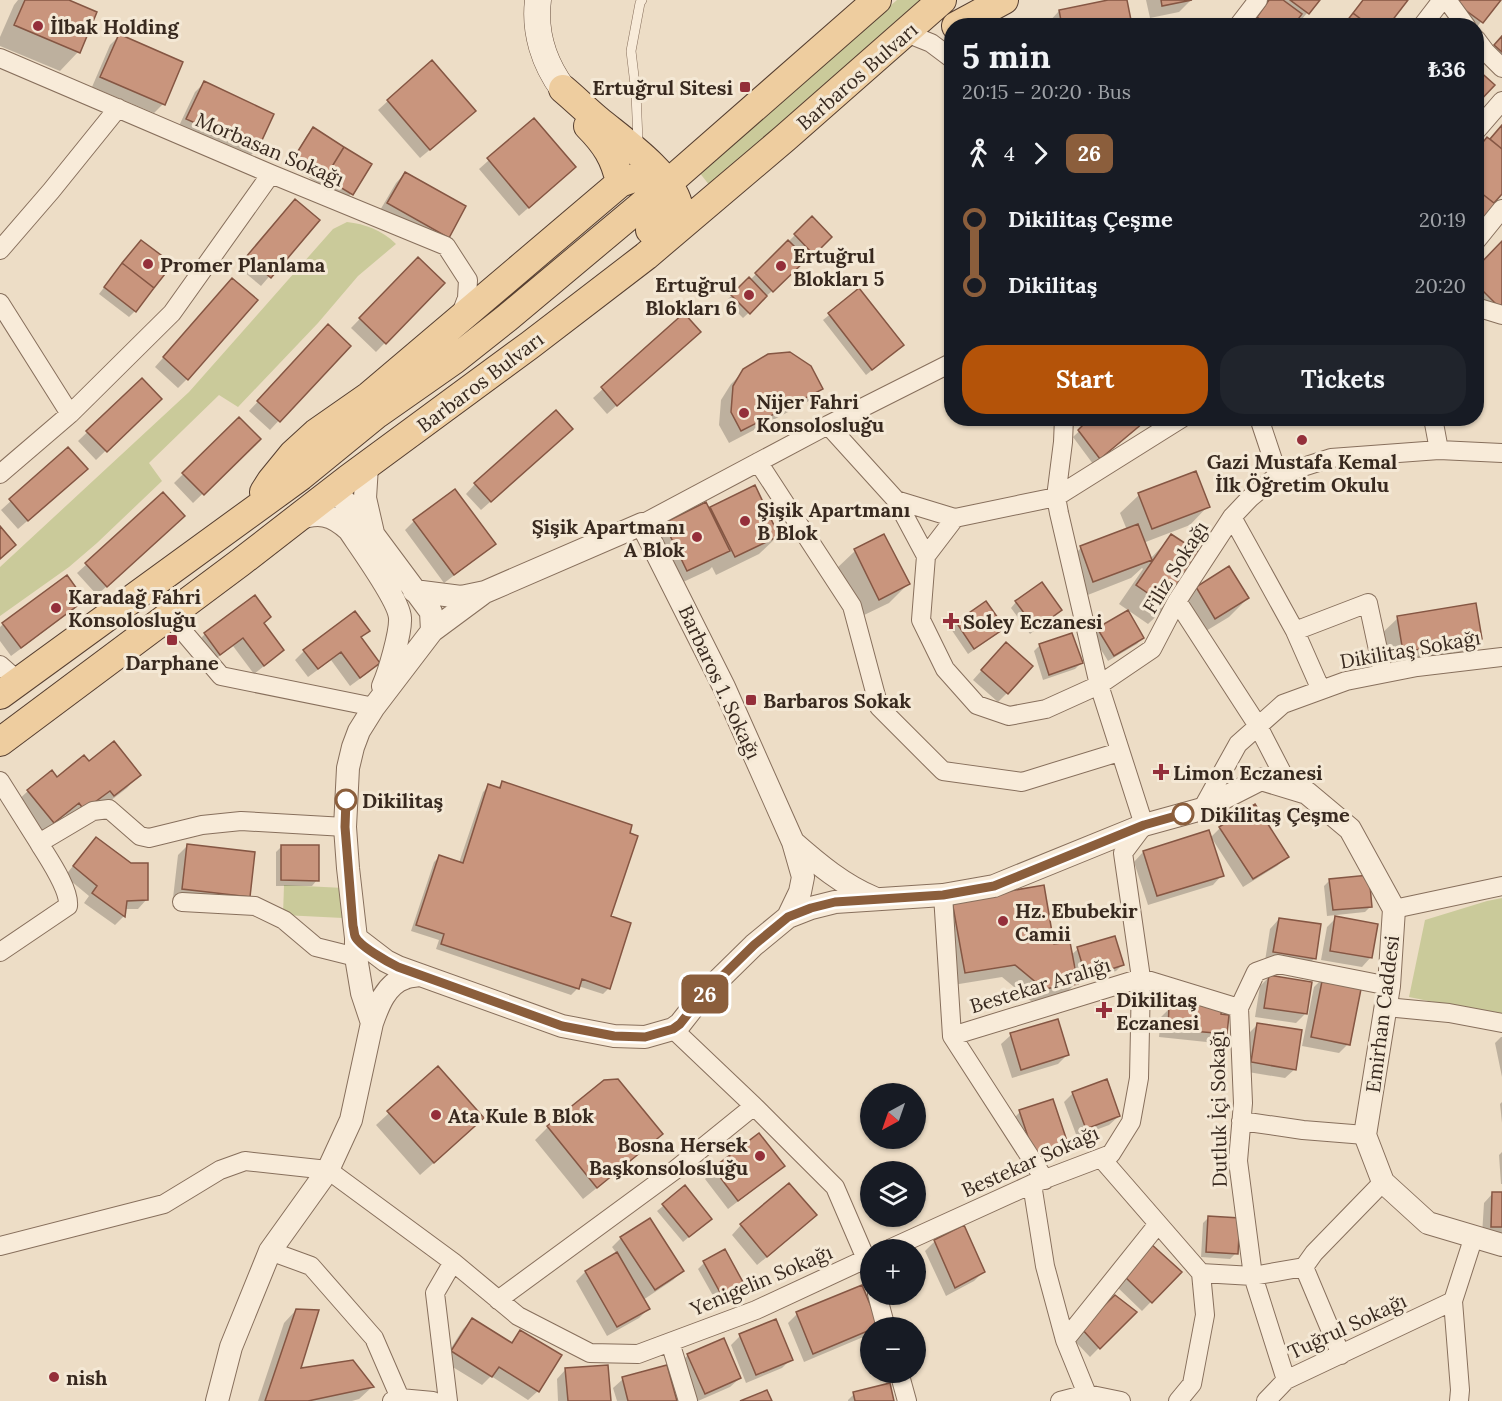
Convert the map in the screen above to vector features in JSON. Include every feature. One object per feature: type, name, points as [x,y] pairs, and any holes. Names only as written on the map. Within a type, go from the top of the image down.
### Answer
[{"type":"main road","points":[[538,0],[538,26],[545,59],[573,108],[608,148],[618,171],[620,183]]},
{"type":"main road","name":"Barbaros Bulvarı","points":[[6,680],[254,510],[301,476],[377,414],[454,360],[667,184],[877,0]]},
{"type":"main road","name":"Barbaros Bulvarı","points":[[0,742],[646,256],[942,0]]},
{"type":"main road","points":[[973,18],[1004,0]]},
{"type":"main road","points":[[906,33],[929,33],[944,29]]},
{"type":"main road","points":[[560,322],[572,296],[579,288],[674,210],[678,204],[675,194],[656,170],[563,89]]},
{"type":"main road","points":[[254,510],[271,481],[292,454],[316,433],[381,386],[620,183],[635,177],[648,176],[667,184]]},
{"type":"main road","points":[[381,386],[374,400],[377,414],[391,426],[411,434]]},
{"type":"main road","points":[[301,476],[322,481],[335,490]]},
{"type":"street","points":[[1244,18],[1258,0]]},
{"type":"street","points":[[1428,18],[1442,0]]},
{"type":"street","points":[[1447,0],[1460,18]]},
{"type":"street","points":[[906,33],[930,43],[944,53]]},
{"type":"street","points":[[1484,50],[1502,68]]},
{"type":"street","name":"Morbasan Sokağı","points":[[0,58],[270,174],[446,246],[468,280],[467,298],[458,321]]},
{"type":"street","points":[[1484,122],[1502,101]]},
{"type":"street","points":[[0,250],[118,108]]},
{"type":"street","points":[[0,474],[70,414],[172,312],[270,174]]},
{"type":"street","points":[[1484,231],[1502,209]]},
{"type":"street","points":[[0,303],[70,414]]},
{"type":"street","points":[[1484,310],[1502,315]]},
{"type":"street","points":[[414,591],[461,597],[484,592],[642,524],[944,367]]},
{"type":"street","points":[[828,425],[896,500],[926,556],[921,620],[945,669],[977,705],[1009,716],[1046,709],[1099,685]]},
{"type":"street","points":[[1064,426],[1056,497],[1099,685],[1144,825]]},
{"type":"street","points":[[896,500],[955,518],[1056,497],[1169,426]]},
{"type":"street","points":[[1262,426],[1278,475]]},
{"type":"street","points":[[1434,426],[1439,450]]},
{"type":"street","name":"Filiz Sokağı","points":[[1099,685],[1152,649],[1177,601],[1232,517],[1250,498],[1278,475],[1331,458],[1439,450],[1502,453]]},
{"type":"street","points":[[758,462],[852,606],[879,707],[943,771],[1022,782],[1119,752]]},
{"type":"street","points":[[367,466],[365,498],[373,534]]},
{"type":"street","points":[[335,490],[373,534],[431,612],[432,631]]},
{"type":"street","points":[[295,521],[318,513],[340,521],[349,530],[395,602],[400,618],[396,640],[386,679],[374,707]]},
{"type":"street","points":[[1232,517],[1295,631],[1321,690]]},
{"type":"street","points":[[926,556],[955,518]]},
{"type":"street","name":"Barbaros 1. Sokağı","points":[[642,524],[724,687],[794,842]]},
{"type":"street","points":[[372,1023],[362,993],[345,827],[348,768],[352,747],[374,707],[432,631],[484,592]]},
{"type":"street","points":[[1177,601],[1258,726],[1290,788]]},
{"type":"street","points":[[1295,631],[1368,603],[1383,674]]},
{"type":"street","points":[[170,616],[221,676],[374,707]]},
{"type":"street","name":"Dikilitaş Sokağı","points":[[1202,809],[1238,744],[1283,704],[1347,681],[1417,667],[1502,657]]},
{"type":"street","name":"Emirhan Caddesi","points":[[788,917],[835,902],[943,895],[994,886],[1144,825],[1202,809],[1261,779],[1306,793],[1350,829],[1394,909],[1387,997],[1365,1135]]},
{"type":"street","points":[[0,781],[39,843],[69,898],[68,906],[0,952]]},
{"type":"street","points":[[39,843],[93,811],[109,809],[140,836],[149,838],[202,825],[241,821],[345,827]]},
{"type":"street","name":"Bestekar Sokağı","points":[[911,1239],[1038,1182],[1111,1154],[1131,1122],[1139,1078],[1141,978],[1123,853],[1144,825]]},
{"type":"street","points":[[794,842],[839,880],[878,900]]},
{"type":"street","points":[[182,902],[255,906],[284,920],[316,947],[356,947],[419,975],[562,1026],[614,1036],[645,1037],[673,1029],[680,1024],[702,996],[754,945],[788,917],[800,892],[802,877],[794,842]]},
{"type":"street","points":[[1394,909],[1502,886]]},
{"type":"street","points":[[943,895],[952,1036],[1038,1182],[1045,1266],[1065,1340],[1087,1394]]},
{"type":"street","name":"Dutluk İçi Sokağı","points":[[1286,1380],[1253,1276],[1238,1161],[1243,1103],[1239,1008],[1256,972],[1278,964],[1387,997],[1449,1013],[1502,1023]]},
{"type":"street","points":[[217,1401],[231,1347],[270,1251],[328,1170],[351,1120],[372,1023],[385,993],[402,978],[419,975]]},
{"type":"street","points":[[1141,978],[1239,1008]]},
{"type":"street","name":"Bestekar Aralığı","points":[[952,1036],[1141,978]]},
{"type":"street","name":"Yenigelin Sokağı","points":[[673,1029],[835,1187],[860,1242]]},
{"type":"street","points":[[498,1300],[675,1170],[754,1106]]},
{"type":"street","points":[[1241,1121],[1303,1130],[1365,1135],[1383,1182],[1428,1223],[1502,1245]]},
{"type":"street","points":[[1101,1158],[1200,1273],[1205,1315],[1192,1384],[1178,1401]]},
{"type":"street","points":[[0,1246],[164,1204],[220,1170],[245,1161],[328,1170]]},
{"type":"street","name":"Yenigelin Sokağı","points":[[328,1170],[453,1262],[518,1316],[590,1353],[638,1354],[756,1310],[860,1266]]},
{"type":"street","points":[[1200,1273],[1253,1276],[1304,1267],[1314,1253],[1383,1182]]},
{"type":"street","points":[[1065,1340],[1158,1224]]},
{"type":"street","points":[[1459,1401],[1454,1301],[1474,1236]]},
{"type":"street","points":[[270,1251],[311,1266],[374,1338],[396,1400],[432,1401]]},
{"type":"street","points":[[448,1401],[435,1293],[453,1262]]},
{"type":"street","points":[[1304,1267],[1341,1355]]},
{"type":"street","name":"Tuğrul Sokağı","points":[[1266,1401],[1286,1380],[1454,1301]]},
{"type":"street","points":[[670,1342],[688,1401]]},
{"type":"street","points":[[901,1383],[907,1401]]},
{"type":"street","points":[[1060,1401],[1087,1394],[1121,1401]]},
{"type":"lane","points":[[635,150],[638,141],[631,51],[642,0]]},
{"type":"green space","points":[[897,0],[924,0],[710,186],[699,172]]},
{"type":"green space","points":[[347,222],[373,228],[396,244],[358,276],[318,323],[238,407],[219,395],[149,463],[162,481],[97,543],[69,567],[0,616],[0,567],[189,392],[333,229]]},
{"type":"green space","points":[[284,885],[344,888],[343,918],[283,915]]},
{"type":"green space","points":[[1502,898],[1502,1016],[1409,997],[1425,920]]},
{"type":"building","points":[[25,0],[69,0],[97,12],[80,53],[14,25]]},
{"type":"building","points":[[1108,0],[1127,0],[1131,18],[1060,18],[1059,10]]},
{"type":"building","points":[[1161,0],[1192,0],[1162,6]]},
{"type":"building","points":[[1269,0],[1283,0],[1302,14],[1299,18],[1257,17]]},
{"type":"building","points":[[1290,0],[1320,0],[1309,14]]},
{"type":"building","points":[[1363,0],[1408,0],[1394,18],[1360,18],[1353,13]]},
{"type":"building","points":[[1460,0],[1501,0],[1484,22],[1484,18],[1476,18],[1457,4]]},
{"type":"building","points":[[1353,13],[1360,18],[1349,18]]},
{"type":"building","points":[[119,34],[183,62],[165,105],[100,77]]},
{"type":"building","points":[[1502,36],[1502,52],[1494,45]]},
{"type":"building","points":[[432,60],[476,111],[430,150],[387,100]]},
{"type":"building","points":[[1484,75],[1495,85],[1484,97]]},
{"type":"building","points":[[204,81],[274,114],[257,151],[186,119]]},
{"type":"building","points":[[534,118],[576,167],[529,208],[487,158]]},
{"type":"building","points":[[1502,125],[1502,149],[1490,139]]},
{"type":"building","points":[[313,127],[344,147],[325,178],[293,159]]},
{"type":"building","points":[[1487,137],[1502,149],[1502,194],[1494,203],[1484,195],[1484,141]]},
{"type":"building","points":[[344,147],[372,164],[353,195],[325,178]]},
{"type":"building","points":[[405,172],[466,206],[449,238],[387,203]]},
{"type":"building","points":[[1484,195],[1497,203],[1484,218]]},
{"type":"building","points":[[295,199],[320,220],[271,278],[246,257]]},
{"type":"building","points":[[812,216],[832,237],[814,255],[794,234]]},
{"type":"building","name":"Promer Planlama","points":[[141,240],[173,264],[154,288],[122,263]]},
{"type":"building","name":"Ertuğrul Blokları 5","points":[[788,240],[807,259],[773,292],[755,273]]},
{"type":"building","points":[[1502,241],[1502,304],[1499,307],[1484,292],[1484,260]]},
{"type":"building","points":[[418,257],[445,283],[386,344],[359,318]]},
{"type":"building","points":[[122,263],[154,288],[136,312],[104,287]]},
{"type":"building","name":"Ertuğrul Blokları 6","points":[[749,277],[767,296],[750,314],[731,295]]},
{"type":"building","points":[[232,278],[258,300],[188,380],[163,357]]},
{"type":"building","points":[[859,288],[904,345],[872,370],[828,313]]},
{"type":"building","points":[[684,313],[701,332],[617,406],[601,387]]},
{"type":"building","points":[[328,324],[351,346],[280,422],[257,401]]},
{"type":"building","points":[[790,352],[811,366],[823,389],[741,431],[731,412],[733,386],[743,369],[768,354]]},
{"type":"building","points":[[142,378],[162,399],[107,452],[86,431]]},
{"type":"building","points":[[556,410],[573,429],[491,502],[474,483]]},
{"type":"building","points":[[239,417],[261,439],[204,495],[182,473]]},
{"type":"building","points":[[1082,426],[1139,426],[1100,459],[1078,430]]},
{"type":"building","points":[[68,447],[88,469],[28,521],[9,499]]},
{"type":"building","points":[[1196,471],[1210,507],[1152,529],[1138,493]]},
{"type":"building","name":"Şişik Apartmanı B Blok","points":[[755,485],[779,536],[735,557],[710,507]]},
{"type":"building","points":[[455,489],[496,544],[454,575],[413,520]]},
{"type":"building","points":[[163,492],[185,516],[107,587],[85,563]]},
{"type":"building","name":"Şişik Apartmanı A Blok","points":[[706,502],[730,551],[687,571],[664,523]]},
{"type":"building","points":[[1138,524],[1152,560],[1093,582],[1080,546]]},
{"type":"building","points":[[0,526],[16,545],[0,559]]},
{"type":"building","points":[[884,534],[910,584],[879,600],[854,549]]},
{"type":"building","points":[[1171,534],[1203,555],[1168,607],[1136,585]]},
{"type":"building","points":[[1229,566],[1249,598],[1215,619],[1196,587]]},
{"type":"building","points":[[67,575],[85,600],[21,648],[2,623]]},
{"type":"building","points":[[1042,582],[1062,610],[1036,629],[1015,601]]},
{"type":"building","points":[[255,595],[271,617],[264,623],[284,650],[264,666],[243,638],[220,655],[204,633]]},
{"type":"building","points":[[986,601],[1005,628],[974,649],[956,622]]},
{"type":"building","points":[[1476,603],[1482,639],[1403,652],[1397,616]]},
{"type":"building","points":[[1128,610],[1144,638],[1114,656],[1097,628]]},
{"type":"building","points":[[355,611],[370,631],[361,637],[380,663],[360,678],[341,652],[318,669],[303,650]]},
{"type":"building","points":[[1072,633],[1083,663],[1049,675],[1039,644]]},
{"type":"building","points":[[1006,642],[1033,666],[1008,694],[981,670]]},
{"type":"building","points":[[114,741],[141,775],[114,796],[110,791],[84,810],[79,803],[54,823],[27,790],[52,770],[57,777],[84,755],[89,761]]},
{"type":"building","points":[[502,781],[632,825],[630,833],[638,836],[611,916],[631,923],[610,989],[582,979],[579,989],[441,944],[444,934],[416,925],[439,855],[463,863],[488,784],[500,788]]},
{"type":"building","points":[[1255,804],[1289,857],[1253,879],[1219,827]]},
{"type":"building","points":[[1209,830],[1224,876],[1157,896],[1143,851]]},
{"type":"building","points":[[96,837],[131,863],[148,863],[148,900],[127,901],[125,917],[92,893],[97,886],[73,866]]},
{"type":"building","points":[[187,844],[255,852],[250,897],[182,889]]},
{"type":"building","points":[[281,845],[319,845],[319,881],[281,880]]},
{"type":"building","points":[[1369,875],[1372,907],[1333,910],[1329,879]]},
{"type":"building","name":"Hz. Ebubekir Camii","points":[[1044,885],[1054,944],[1070,942],[1078,984],[1044,989],[1015,965],[965,973],[952,901]]},
{"type":"building","points":[[1335,916],[1378,924],[1372,958],[1330,951]]},
{"type":"building","points":[[1279,918],[1321,924],[1316,959],[1273,952]]},
{"type":"building","points":[[1115,936],[1124,965],[1086,977],[1077,947]]},
{"type":"building","points":[[1269,975],[1312,982],[1307,1014],[1264,1008]]},
{"type":"building","points":[[1323,976],[1362,984],[1350,1045],[1311,1037]]},
{"type":"building","points":[[1178,1001],[1222,1005],[1221,1014],[1229,1015],[1227,1034],[1168,1029],[1169,1006],[1178,1007]]},
{"type":"building","points":[[1058,1019],[1069,1055],[1021,1070],[1010,1033]]},
{"type":"building","points":[[1257,1023],[1302,1030],[1296,1070],[1251,1062]]},
{"type":"building","name":"Ata Kule B Blok","points":[[438,1066],[484,1118],[434,1163],[387,1111]]},
{"type":"building","points":[[618,1079],[663,1134],[597,1188],[547,1126],[604,1080]]},
{"type":"building","points":[[1107,1079],[1120,1116],[1086,1129],[1072,1092]]},
{"type":"building","points":[[1053,1099],[1068,1144],[1034,1155],[1019,1110]]},
{"type":"building","points":[[759,1133],[785,1166],[738,1201],[713,1168]]},
{"type":"building","points":[[789,1183],[817,1215],[767,1257],[740,1224]]},
{"type":"building","points":[[685,1185],[712,1219],[689,1237],[662,1204]]},
{"type":"building","points":[[1492,1192],[1502,1192],[1502,1227],[1491,1227]]},
{"type":"building","points":[[1208,1216],[1240,1218],[1238,1254],[1206,1252]]},
{"type":"building","points":[[650,1218],[684,1271],[655,1290],[620,1237]]},
{"type":"building","points":[[964,1225],[985,1272],[955,1288],[934,1240]]},
{"type":"building","points":[[1150,1243],[1182,1272],[1152,1303],[1123,1275]]},
{"type":"building","points":[[725,1249],[744,1284],[722,1296],[703,1261]]},
{"type":"building","points":[[617,1252],[650,1309],[617,1327],[585,1271]]},
{"type":"building","points":[[860,1286],[860,1305],[870,1305],[875,1317],[860,1317],[860,1334],[813,1354],[796,1312]]},
{"type":"building","points":[[1115,1295],[1137,1312],[1100,1349],[1081,1328]]},
{"type":"building","points":[[296,1309],[319,1310],[301,1368],[353,1360],[374,1387],[308,1401],[265,1401]]},
{"type":"building","points":[[472,1318],[512,1343],[520,1330],[562,1355],[539,1392],[499,1367],[492,1377],[451,1351]]},
{"type":"building","points":[[776,1319],[793,1360],[756,1375],[739,1334]]},
{"type":"building","points":[[724,1338],[741,1378],[705,1394],[687,1354]]},
{"type":"building","points":[[608,1365],[611,1401],[568,1401],[565,1368]]},
{"type":"building","points":[[667,1365],[677,1401],[628,1401],[622,1377]]},
{"type":"building","points":[[890,1383],[894,1401],[855,1401],[853,1392]]},
{"type":"building","points":[[767,1390],[772,1401],[740,1401]]},
{"type":"bus line","name":"26","points":[[346,800],[345,827],[353,926],[356,938],[372,951],[398,967],[562,1026],[614,1036],[645,1037],[673,1029],[680,1024],[702,996],[754,945],[788,917],[835,902],[943,895],[994,886],[1144,825],[1183,814]]},
{"type":"place","name":"İlbak Holding","points":[[38,26]]},
{"type":"place","name":"Ertuğrul Sitesi","points":[[745,87]]},
{"type":"place","name":"Promer Planlama","points":[[148,264]]},
{"type":"place","name":"Ertuğrul Blokları 5","points":[[781,266]]},
{"type":"place","name":"Ertuğrul Blokları 6","points":[[749,295]]},
{"type":"place","name":"Nijer Fahri Konsolosluğu","points":[[744,413]]},
{"type":"place","name":"Gazi Mustafa Kemal İlk Öğretim Okulu","points":[[1302,440]]},
{"type":"place","name":"Şişik Apartmanı B Blok","points":[[745,521]]},
{"type":"place","name":"Şişik Apartmanı A Blok","points":[[697,537]]},
{"type":"place","name":"Karadağ Fahri Konsolosluğu","points":[[56,608]]},
{"type":"place","name":"Soley Eczanesi","points":[[951,621]]},
{"type":"place","name":"Darphane","points":[[172,640]]},
{"type":"place","name":"Barbaros Sokak","points":[[751,700]]},
{"type":"place","name":"Limon Eczanesi","points":[[1161,772]]},
{"type":"place","name":"Dikilitaş","points":[[346,800]]},
{"type":"place","name":"Dikilitaş Çeşme","points":[[1183,814]]},
{"type":"place","name":"Hz. Ebubekir Camii","points":[[1003,921]]},
{"type":"place","name":"Dikilitaş Eczanesi","points":[[1104,1010]]},
{"type":"place","name":"Ata Kule B Blok","points":[[436,1115]]},
{"type":"place","name":"Bosna Hersek Başkonsolosluğu","points":[[760,1156]]},
{"type":"place","name":"nish","points":[[54,1377]]}]
